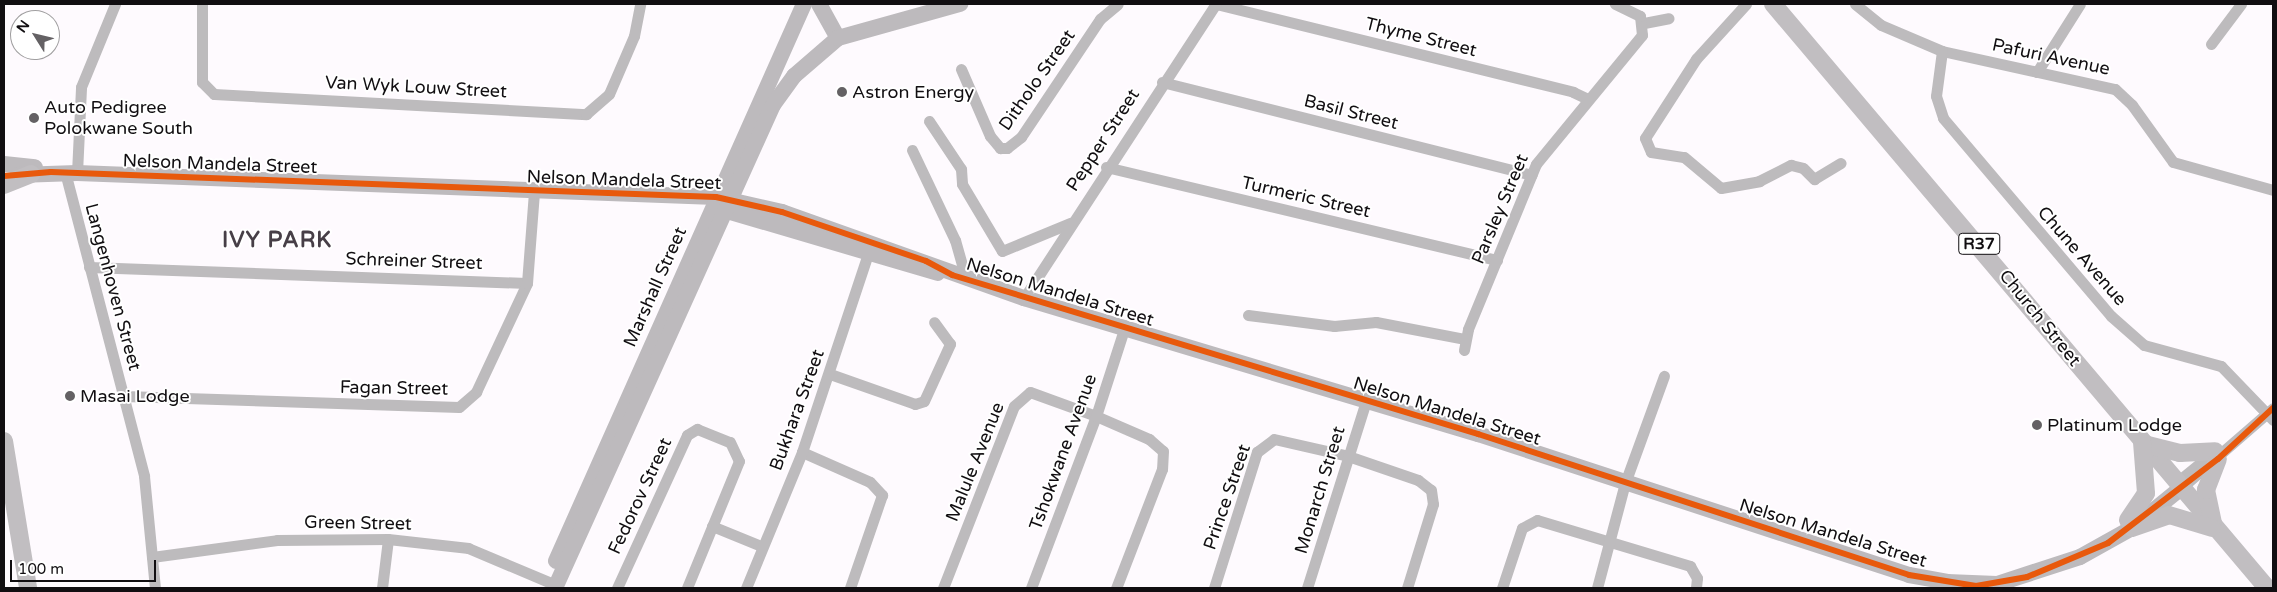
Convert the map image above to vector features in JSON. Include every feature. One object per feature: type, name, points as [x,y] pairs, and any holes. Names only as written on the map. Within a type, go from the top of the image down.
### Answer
[{"type":"main road","name":"Church Street","points":[[1773,4],[2215,530],[2267,588]]},
{"type":"main road","points":[[4,185],[30,174]]},
{"type":"main road","points":[[4,441],[10,500],[28,588]]},
{"type":"main road","points":[[2130,524],[2146,493],[2143,442],[2180,453],[2217,455],[2206,498],[2215,530]]},
{"type":"main road","points":[[2130,524],[2169,515],[2215,530]]},
{"type":"street","name":"Langenhoven Street","points":[[115,4],[81,87],[64,172],[144,476],[155,588]]},
{"type":"street","name":"Van Wyk Louw Street","points":[[202,4],[202,82],[214,94],[586,114],[609,94],[634,36],[640,4]]},
{"type":"street","name":"Marshall Street","points":[[551,586],[721,203],[804,4]]},
{"type":"street","points":[[819,4],[838,38]]},
{"type":"street","points":[[721,203],[773,105],[794,76],[838,38],[960,4]]},
{"type":"street","name":"Ditholo Street","points":[[961,69],[990,136],[1000,148],[1007,148],[1021,137],[1100,19],[1118,4]]},
{"type":"street","name":"Pepper Street","points":[[1024,298],[1053,248],[1162,82],[1216,4]]},
{"type":"street","name":"Thyme Street","points":[[1216,4],[1573,92],[1588,99]]},
{"type":"street","points":[[1615,4],[1636,11],[1644,23],[1669,18]]},
{"type":"street","points":[[1746,4],[1696,59],[1655,122],[1645,138],[1651,152],[1684,157],[1721,188],[1759,181],[1791,165],[1803,168],[1814,179],[1841,163]]},
{"type":"street","name":"Pafuri Avenue","points":[[1855,4],[1881,24],[1942,51],[2120,93],[2164,154],[2179,166],[2273,190]]},
{"type":"street","points":[[2037,72],[2080,4]]},
{"type":"street","points":[[2211,44],[2241,4]]},
{"type":"street","name":"Parsley Street","points":[[1248,315],[1334,326],[1376,322],[1464,345],[1531,176],[1588,99],[1632,50],[1644,23]]},
{"type":"street","name":"Chune Avenue","points":[[1942,51],[1936,96],[1943,118],[2111,316],[2144,345],[2221,366],[2271,414]]},
{"type":"street","name":"Basil Street","points":[[1162,82],[1531,176]]},
{"type":"street","points":[[929,121],[961,169],[962,184],[1002,251],[1070,223]]},
{"type":"street","points":[[912,150],[954,240],[959,277]]},
{"type":"street","name":"Nelson Mandela Street","points":[[4,164],[64,172],[698,198],[815,230],[1024,298],[1125,326],[1366,401],[1909,575],[1947,582],[1997,584],[2080,558],[2130,524],[2179,485]]},
{"type":"street","name":"Turmeric Street","points":[[1106,168],[1497,260]]},
{"type":"street","name":"Nelson Mandela Street","points":[[4,176],[64,172]]},
{"type":"street","name":"Fagan Street","points":[[124,396],[459,407],[476,392],[527,283],[534,192]]},
{"type":"street","name":"Bukhara Street","points":[[746,588],[802,452],[830,374],[870,248]]},
{"type":"street","name":"Schreiner Street","points":[[89,267],[527,283]]},
{"type":"street","points":[[830,374],[915,404],[924,401],[950,344],[934,322]]},
{"type":"street","name":"Tshokwane Avenue","points":[[1031,588],[1096,416],[1125,326]]},
{"type":"street","points":[[1597,588],[1626,483],[1664,376]]},
{"type":"street","name":"Malule Avenue","points":[[944,588],[1020,397],[1040,393],[1096,416]]},
{"type":"street","name":"Monarch Street","points":[[1307,588],[1366,401]]},
{"type":"street","points":[[2179,485],[2271,414]]},
{"type":"street","points":[[1096,416],[1150,439],[1165,456],[1116,588]]},
{"type":"street","name":"Fedorov Street","points":[[617,588],[687,435],[698,428],[730,442],[739,461],[687,588]]},
{"type":"street","name":"Prince Street","points":[[1214,588],[1263,443],[1274,439],[1348,456]]},
{"type":"street","points":[[802,452],[870,482],[882,495],[850,588]]},
{"type":"street","points":[[1348,456],[1418,480],[1430,490],[1433,504],[1407,588]]},
{"type":"street","points":[[1502,588],[1518,539],[1528,522],[1538,520],[1612,539],[1690,566],[1697,578],[1696,588]]},
{"type":"street","points":[[712,526],[762,546]]},
{"type":"street","points":[[382,588],[388,539]]},
{"type":"street","name":"Green Street","points":[[152,557],[277,540],[388,539],[468,548],[551,586]]},
{"type":"cycle path","points":[[4,176],[51,172],[716,197],[782,212],[926,261],[952,275],[1478,434],[1909,575],[1976,586],[2027,577],[2108,543],[2218,459],[2273,408]]},
{"type":"place","name":"Astron Energy","points":[[842,92]]},
{"type":"place","name":"Auto Pedigree Polokwane South","points":[[34,118]]},
{"type":"place","name":"Masai Lodge","points":[[70,396]]},
{"type":"place","name":"Platinum Lodge","points":[[2037,425]]},
{"type":"district","name":"IVY PARK","points":[[277,241]]}]
